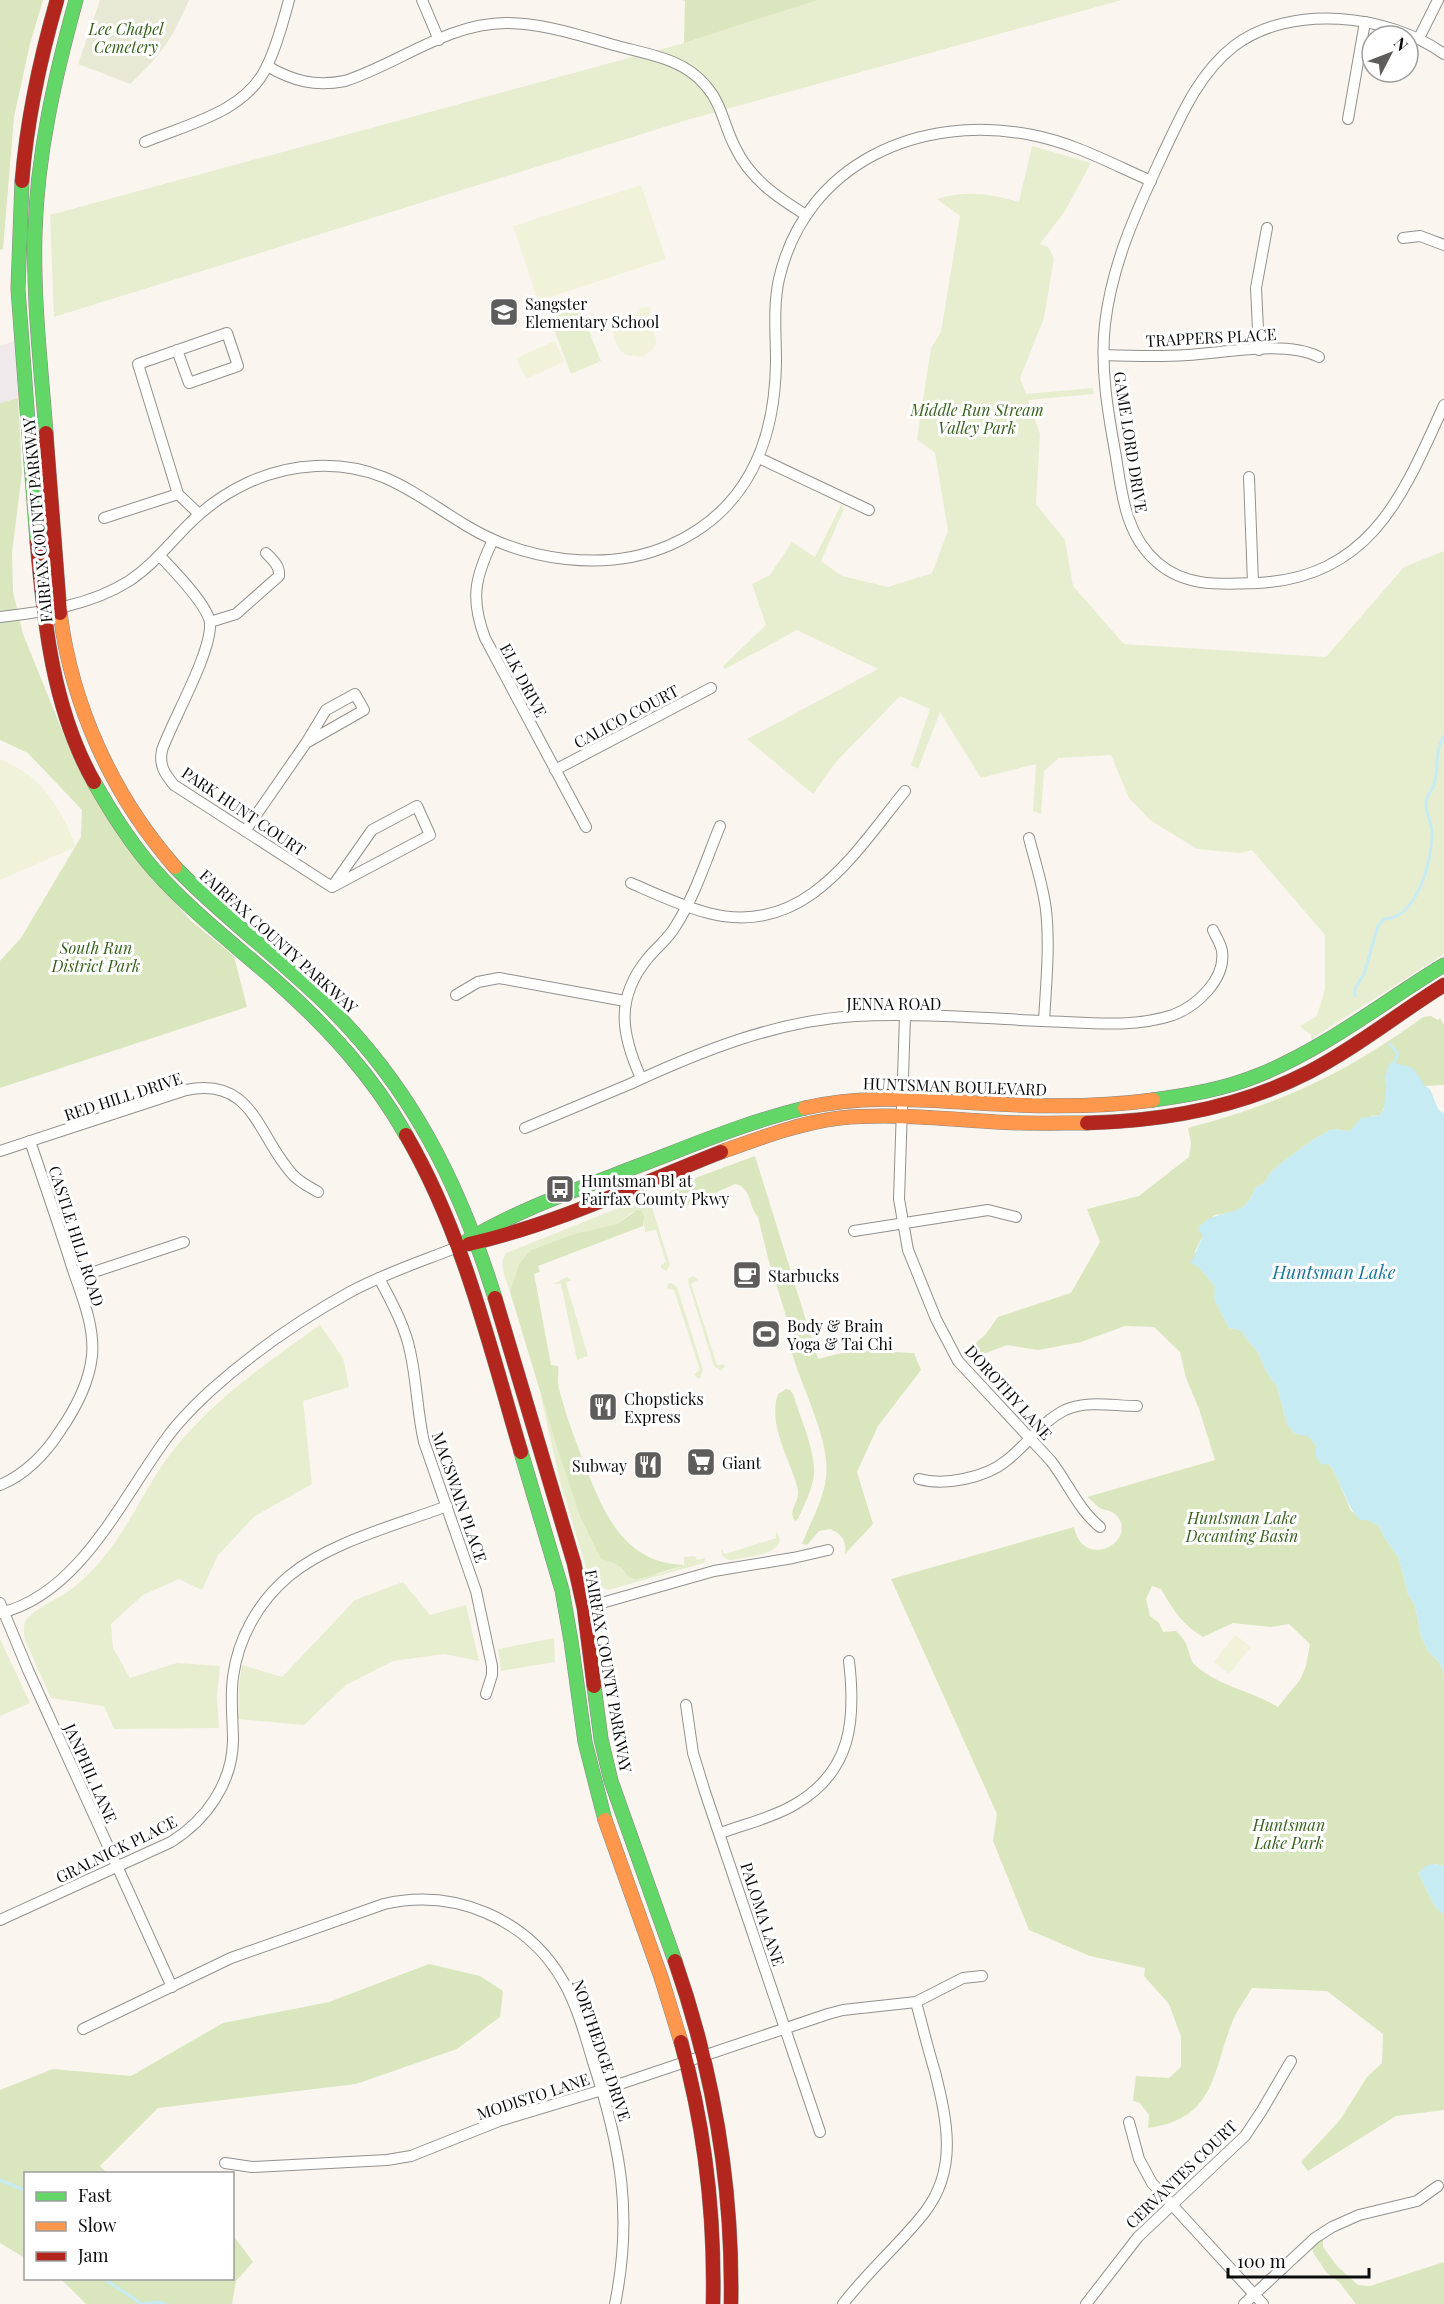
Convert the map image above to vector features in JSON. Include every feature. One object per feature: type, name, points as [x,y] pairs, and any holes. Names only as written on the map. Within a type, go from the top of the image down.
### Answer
[{"type":"main road","name":"FAIRFAX COUNTY PARKWAY","points":[[57,0],[40,61],[30,110],[22,169],[17,239],[18,289],[42,610],[50,661],[66,717],[88,770],[115,817],[144,858],[169,887],[208,925],[302,1005],[356,1062],[391,1109],[418,1153],[441,1199],[460,1246],[562,1590],[569,1623],[584,1739],[596,1791],[674,2015],[687,2061],[701,2124],[708,2173],[713,2242],[712,2304]]},
{"type":"main road","name":"FAIRFAX COUNTY PARKWAY","points":[[76,0],[49,110],[35,227],[38,316],[60,607],[69,665],[86,720],[109,771],[134,813],[165,855],[188,881],[315,992],[367,1047],[422,1124],[449,1173],[477,1239],[571,1553],[584,1608],[601,1740],[611,1783],[681,1979],[704,2055],[716,2105],[728,2183],[731,2233],[730,2304]]},
{"type":"main road","name":"HUNTSMAN BOULEVARD","points":[[477,1239],[495,1222],[526,1210],[773,1115],[833,1102],[902,1098],[1015,1106],[1089,1105],[1163,1099],[1222,1088],[1264,1074],[1303,1055],[1444,965]]},
{"type":"main road","name":"HUNTSMAN BOULEVARD","points":[[460,1246],[477,1239],[501,1238],[752,1140],[787,1129],[838,1118],[863,1115],[901,1115],[1014,1123],[1090,1123],[1165,1116],[1226,1105],[1271,1090],[1312,1071],[1442,990]]},
{"type":"street","points":[[145,142],[233,105],[247,94],[267,66],[289,0]]},
{"type":"street","points":[[422,0],[439,40]]},
{"type":"street","points":[[1420,36],[1438,0]]},
{"type":"street","name":"GAME LORD DRIVE","points":[[1374,24],[1328,19],[1285,24],[1252,36],[1233,47],[1208,72],[1194,93],[1128,232],[1115,271],[1106,321],[1104,355],[1108,415],[1127,519],[1138,541],[1157,563],[1184,578],[1203,583],[1253,583],[1272,582],[1306,574],[1341,557],[1371,534],[1400,498],[1444,405]]},
{"type":"street","points":[[1348,120],[1365,22]]},
{"type":"street","points":[[267,66],[303,82],[333,84],[359,77],[464,30],[484,25],[525,24],[663,57],[697,76],[714,95],[734,147],[752,174],[774,194],[806,214]]},
{"type":"street","name":"GAME LORD DRIVE","points":[[1420,39],[1444,54]]},
{"type":"street","points":[[0,617],[87,601],[112,590],[148,567],[199,514],[222,496],[258,478],[297,468],[341,467],[363,470],[397,482],[469,528],[493,540],[529,552],[569,559],[612,559],[650,552],[685,538],[714,518],[739,491],[759,458],[773,410],[776,360],[775,311],[779,282],[794,237],[806,214],[832,184],[872,155],[912,139],[959,130],[999,130],[1053,140],[1151,181]]},
{"type":"street","points":[[1259,350],[1256,288],[1267,228]]},
{"type":"street","points":[[1403,238],[1420,237],[1444,245]]},
{"type":"street","points":[[177,350],[189,384],[238,366],[227,333],[177,350],[138,364],[178,494],[199,514]]},
{"type":"street","name":"TRAPPERS PLACE","points":[[1104,355],[1184,355],[1299,349],[1319,357]]},
{"type":"street","points":[[759,458],[869,510]]},
{"type":"street","points":[[1249,477],[1253,583]]},
{"type":"street","points":[[104,518],[178,494]]},
{"type":"street","name":"ELK DRIVE","points":[[493,540],[480,566],[476,583],[479,623],[586,827]]},
{"type":"street","points":[[160,556],[200,603],[210,622],[236,614],[279,576],[277,564],[266,553]]},
{"type":"street","name":"PARK HUNT COURT","points":[[210,622],[206,646],[168,733],[160,762],[165,775],[174,785],[332,887]]},
{"type":"street","name":"CALICO COURT","points":[[555,770],[711,687]]},
{"type":"street","points":[[245,831],[326,711],[356,694],[364,710],[306,743]]},
{"type":"street","points":[[631,884],[714,914],[746,916],[773,912],[800,902],[840,872],[905,791]]},
{"type":"street","points":[[417,806],[430,836],[332,887],[372,830],[417,806]]},
{"type":"street","points":[[641,1078],[627,1041],[625,1001],[640,968],[669,936],[687,906],[720,826]]},
{"type":"street","points":[[1029,838],[1046,909],[1048,939],[1044,1021]]},
{"type":"street","name":"JENNA ROAD","points":[[525,1128],[726,1043],[787,1026],[853,1016],[1083,1023],[1126,1023],[1162,1018],[1184,1010],[1206,992],[1222,964],[1222,948],[1213,930]]},
{"type":"street","points":[[1431,973],[1442,990]]},
{"type":"street","points":[[456,995],[478,982],[500,978],[625,1001]]},
{"type":"street","name":"DOROTHY LANE","points":[[905,1016],[898,1199],[908,1250],[950,1348],[968,1373],[1063,1476],[1082,1510],[1100,1527]]},
{"type":"street","name":"RED HILL DRIVE","points":[[0,1152],[186,1090],[202,1087],[218,1089],[234,1095],[245,1105],[266,1132],[293,1176],[318,1192]]},
{"type":"street","name":"CASTLE HILL ROAD","points":[[0,1485],[8,1482],[31,1465],[52,1443],[72,1414],[86,1384],[92,1354],[85,1303],[30,1141]]},
{"type":"street","points":[[854,1231],[988,1210],[1016,1216]]},
{"type":"street","points":[[76,1278],[184,1242]]},
{"type":"street","name":"HUNTSMAN BOULEVARD","points":[[1,1610],[45,1591],[80,1562],[97,1541],[167,1437],[210,1391],[258,1353],[312,1315],[352,1291],[460,1246]]},
{"type":"street","name":"MACSWAIN PLACE","points":[[379,1278],[410,1348],[422,1431],[476,1591],[487,1638],[492,1675],[486,1694]]},
{"type":"street","points":[[919,1479],[932,1483],[947,1482],[990,1470],[1005,1462],[1054,1416],[1075,1407],[1088,1404],[1137,1406]]},
{"type":"street","name":"GRALNICK PLACE","points":[[0,1920],[183,1835],[205,1814],[217,1797],[229,1767],[232,1748],[231,1708],[236,1662],[250,1624],[274,1590],[320,1554],[447,1506]]},
{"type":"street","points":[[584,1608],[714,1571],[828,1550]]},
{"type":"street","name":"JANPHIL LANE","points":[[1,1610],[172,1986]]},
{"type":"street","points":[[721,1833],[794,1805],[829,1775],[845,1746],[851,1726],[853,1698],[849,1661]]},
{"type":"street","name":"PALOMA LANE","points":[[686,1704],[693,1753],[820,2132]]},
{"type":"street","name":"NORTHEDGE DRIVE","points":[[83,2030],[231,1958],[384,1904],[408,1899],[452,1902],[479,1908],[522,1933],[549,1960],[565,1983],[572,1999],[615,2136],[622,2184],[623,2240],[615,2304]]},
{"type":"street","name":"MODISTO LANE","points":[[225,2163],[252,2167],[398,2159],[433,2149],[500,2121],[602,2090],[785,2028],[843,2010],[916,2002],[963,1978],[982,1976]]},
{"type":"street","points":[[843,2304],[926,2211],[945,2171],[948,2147],[946,2120],[916,2002]]},
{"type":"street","name":"CERVANTES COURT","points":[[1086,2304],[1127,2249],[1245,2136],[1291,2061]]},
{"type":"street","points":[[1129,2122],[1143,2169],[1152,2183],[1263,2304]]},
{"type":"street","points":[[1244,2304],[1315,2238],[1332,2227],[1359,2215],[1417,2201],[1438,2186]]},
{"type":"shaded area","points":[[15,341],[18,398],[0,403],[0,346]]},
{"type":"green space","points":[[0,0],[43,0],[30,44],[14,117],[3,249],[0,250]]},
{"type":"green space","name":"Lee Chapel Cemetery","points":[[100,0],[189,0],[165,46],[130,84],[78,64]]},
{"type":"green space","points":[[683,0],[818,0],[684,43],[685,1]]},
{"type":"green space","points":[[818,0],[1122,0],[687,120],[54,317],[50,215],[684,43]]},
{"type":"green space","name":"Middle Run Stream Valley Park","points":[[1032,146],[1091,163],[1065,211],[1040,244],[1048,247],[1054,258],[1044,318],[1020,378],[1026,394],[1093,388],[1094,394],[1028,400],[1040,434],[1036,504],[1065,540],[1073,586],[1124,644],[1326,657],[1404,567],[1444,551],[1444,954],[1311,1039],[1311,1035],[1300,1026],[1317,1016],[1325,989],[1325,935],[1252,850],[1240,853],[1197,849],[1150,820],[1129,798],[1111,755],[1059,758],[1044,771],[1041,814],[1033,811],[1036,764],[981,778],[940,712],[918,769],[911,765],[930,709],[900,696],[835,763],[813,794],[747,739],[878,669],[797,630],[725,669],[723,666],[766,625],[752,584],[770,575],[792,542],[815,557],[841,505],[844,509],[821,561],[842,576],[888,587],[932,573],[948,531],[935,453],[917,439],[931,348],[941,332],[960,216],[937,199],[978,194],[1019,202]]},
{"type":"green space","points":[[641,185],[666,259],[538,301],[513,226]]},
{"type":"green space","points":[[579,306],[601,361],[571,374],[550,319]]},
{"type":"green space","points":[[650,307],[656,345],[642,357],[626,355],[614,339],[617,321],[639,313],[640,308]]},
{"type":"green space","points":[[555,341],[564,362],[526,379],[516,358]]},
{"type":"green space","name":"South Run District Park","points":[[18,398],[22,473],[12,553],[13,592],[23,634],[70,750],[137,858],[190,920],[234,956],[247,1007],[0,1088],[0,961],[21,938],[81,837],[82,810],[28,753],[0,740],[0,403]]},
{"type":"green space","points":[[0,759],[27,774],[48,794],[76,847],[0,880]]},
{"type":"green space","name":"Huntsman Lake Park","points":[[1431,1016],[1438,1020],[1440,1018],[1444,1025],[1444,1085],[1424,1086],[1398,1064],[1385,1076],[1386,1101],[1380,1115],[1371,1116],[1350,1131],[1332,1129],[1284,1161],[1270,1173],[1264,1183],[1255,1188],[1249,1201],[1240,1209],[1214,1215],[1195,1251],[1200,1268],[1215,1287],[1214,1299],[1229,1328],[1240,1330],[1259,1354],[1267,1373],[1277,1386],[1287,1424],[1295,1434],[1308,1435],[1335,1473],[1351,1511],[1379,1526],[1399,1558],[1408,1594],[1415,1605],[1421,1636],[1428,1651],[1440,1663],[1444,1675],[1444,1866],[1434,1864],[1418,1873],[1436,1907],[1444,1914],[1444,2110],[1396,2116],[1308,2171],[1301,2162],[1340,2120],[1367,2077],[1382,2063],[1383,2034],[1327,1991],[1252,1988],[1233,2020],[1215,2075],[1199,2104],[1187,2115],[1170,2123],[1148,2128],[1149,2115],[1140,2103],[1133,2101],[1136,2076],[1169,2078],[1181,2067],[1181,2037],[1169,2004],[1144,1976],[1145,1968],[1090,1956],[1029,1930],[993,1841],[997,1814],[891,1579],[1074,1527],[1079,1540],[1087,1547],[1097,1550],[1106,1548],[1120,1536],[1122,1527],[1118,1517],[1100,1508],[1087,1497],[1215,1460],[1199,1409],[1186,1378],[1180,1352],[1154,1327],[1125,1326],[1081,1342],[1038,1350],[1007,1345],[973,1358],[969,1349],[985,1335],[998,1317],[1071,1293],[1100,1242],[1087,1209],[1139,1196],[1189,1157],[1191,1143],[1188,1128],[1253,1108],[1312,1084],[1367,1055],[1423,1017]],"holes":[[[1152,1586],[1161,1589],[1179,1616],[1203,1637],[1233,1623],[1271,1627],[1289,1624],[1310,1644],[1306,1666],[1300,1680],[1278,1707],[1213,1678],[1194,1664],[1180,1635],[1176,1631],[1163,1632],[1159,1623],[1150,1616],[1146,1599]]]},
{"type":"green space","points":[[755,1156],[818,1359],[853,1350],[914,1353],[921,1370],[878,1426],[857,1472],[873,1524],[845,1554],[843,1538],[830,1529],[819,1531],[807,1545],[802,1544],[824,1487],[826,1463],[824,1448],[815,1415],[792,1353],[797,1351],[768,1258],[758,1217],[747,1193],[735,1184],[679,1209],[672,1206],[668,1195],[676,1185]]},
{"type":"green space","points":[[631,1203],[651,1204],[670,1265],[666,1271],[661,1268],[661,1265],[666,1262],[656,1230],[645,1232],[642,1211],[632,1212],[617,1224],[574,1234],[531,1250],[515,1274],[510,1292],[503,1267],[506,1253]]},
{"type":"green space","points":[[637,1210],[642,1211],[643,1226],[538,1266],[540,1272],[534,1274],[551,1365],[558,1366],[558,1386],[565,1409],[601,1503],[620,1534],[632,1546],[646,1556],[684,1565],[636,1579],[628,1577],[623,1570],[610,1561],[601,1559],[580,1516],[510,1292],[519,1264],[531,1250],[574,1234],[617,1224]]},
{"type":"green space","points":[[693,1276],[698,1280],[691,1284],[717,1365],[725,1366],[721,1371],[714,1366],[689,1285],[688,1279]]},
{"type":"green space","points":[[567,1277],[572,1280],[566,1283],[588,1356],[577,1360],[561,1284],[553,1284]]},
{"type":"green space","points":[[671,1283],[677,1287],[703,1370],[700,1378],[694,1374],[700,1370],[674,1290],[667,1289],[668,1284]]},
{"type":"green space","points":[[320,1325],[343,1358],[349,1387],[303,1401],[312,1484],[255,1516],[218,1555],[202,1590],[179,1579],[143,1595],[111,1624],[113,1648],[130,1678],[177,1663],[220,1666],[217,1697],[219,1728],[114,1729],[104,1706],[51,1698],[25,1640],[25,1622],[39,1609],[69,1591],[87,1576],[120,1535],[166,1460],[199,1420],[237,1386]]},
{"type":"green space","points":[[786,1389],[793,1394],[810,1445],[814,1466],[810,1492],[795,1521],[792,1513],[798,1490],[781,1442],[775,1406],[778,1394]]},
{"type":"green space","points":[[540,1392],[580,1515],[628,1577],[659,1574],[684,1565],[684,1557],[695,1556],[697,1560],[705,1558],[704,1563],[608,1590],[595,1585],[588,1574],[560,1482]]},
{"type":"green space","points":[[776,1531],[780,1539],[778,1545],[766,1553],[732,1560],[722,1555],[721,1548],[725,1554],[776,1538]]},
{"type":"green space","points":[[403,1582],[430,1615],[466,1605],[479,1661],[444,1654],[393,1661],[346,1685],[304,1725],[238,1719],[242,1665],[282,1677],[355,1600]]},
{"type":"green space","points":[[1235,1635],[1251,1647],[1229,1674],[1214,1662]]},
{"type":"green space","points":[[554,1638],[555,1662],[501,1671],[498,1649]]},
{"type":"green space","points":[[0,1639],[30,1703],[0,1716]]},
{"type":"green space","points":[[429,1964],[480,1976],[503,1991],[500,2017],[457,2049],[356,2084],[158,2108],[100,2166],[106,2172],[24,2172],[24,2257],[0,2243],[0,2090],[53,2069],[131,2076],[223,2023],[329,2002]]},
{"type":"green space","points":[[1323,2232],[1323,2247],[1337,2266],[1358,2285],[1370,2286],[1444,2262],[1444,2304],[1356,2304],[1339,2282],[1327,2273],[1314,2254],[1310,2243]]},
{"type":"green space","points":[[234,2236],[253,2262],[236,2281],[232,2304],[86,2304],[62,2280],[234,2280]]},
{"type":"water","name":"Huntsman Lake","points":[[1390,1062],[1413,1069],[1430,1089],[1438,1109],[1444,1114],[1444,1675],[1440,1663],[1428,1651],[1421,1636],[1415,1605],[1408,1594],[1399,1558],[1379,1526],[1367,1520],[1360,1520],[1355,1514],[1329,1464],[1322,1465],[1316,1457],[1316,1446],[1308,1436],[1295,1434],[1287,1424],[1277,1386],[1267,1373],[1259,1354],[1240,1330],[1229,1328],[1214,1299],[1215,1287],[1200,1268],[1191,1263],[1203,1236],[1198,1229],[1205,1222],[1244,1205],[1255,1188],[1264,1183],[1270,1173],[1313,1140],[1332,1129],[1350,1131],[1361,1118],[1380,1115],[1384,1109],[1385,1076]]},
{"type":"water","points":[[1434,1864],[1444,1866],[1444,1914],[1436,1907],[1418,1873],[1426,1866]]},
{"type":"waterway","points":[[1355,996],[1355,989],[1364,974],[1378,926],[1384,919],[1396,916],[1405,910],[1414,899],[1426,873],[1432,833],[1426,800],[1434,785],[1439,748],[1444,736]]},
{"type":"waterway","points":[[1390,1044],[1398,1054],[1394,1063]]},
{"type":"waterway","points":[[0,2180],[24,2190]]},
{"type":"waterway","points":[[107,2280],[142,2304],[157,2302],[166,2304]]},
{"type":"traffic: fast","points":[[46,433],[35,283],[36,203],[48,115],[76,0]]},
{"type":"traffic: fast","points":[[22,181],[18,289],[37,542]]},
{"type":"traffic: fast","points":[[94,782],[122,828],[156,872],[215,929],[314,1017],[364,1073],[406,1135]]},
{"type":"traffic: fast","points":[[175,867],[324,1002],[355,1034],[382,1068],[407,1102],[448,1176],[481,1256],[495,1298]]},
{"type":"traffic: fast","points":[[1153,1100],[1220,1088],[1284,1064],[1331,1038],[1444,965]]},
{"type":"traffic: fast","points":[[467,1241],[528,1209],[571,1192],[740,1127],[805,1108]]},
{"type":"traffic: fast","points":[[521,1452],[562,1590],[585,1742],[605,1820]]},
{"type":"traffic: fast","points":[[594,1686],[601,1739],[611,1781],[675,1961]]},
{"type":"traffic: slow","points":[[60,613],[74,682],[99,749],[133,811],[175,867]]},
{"type":"traffic: slow","points":[[805,1108],[829,1103],[877,1099],[1056,1106],[1153,1100]]},
{"type":"traffic: slow","points":[[721,1152],[795,1127],[840,1118],[898,1116],[1007,1123],[1087,1123]]},
{"type":"traffic: slow","points":[[605,1820],[661,1977],[681,2042]]},
{"type":"traffic: jam","points":[[22,181],[35,89],[57,0]]},
{"type":"traffic: jam","points":[[46,433],[60,613]]},
{"type":"traffic: jam","points":[[37,542],[47,635],[60,696],[80,754],[94,782]]},
{"type":"traffic: jam","points":[[1087,1123],[1145,1119],[1201,1110],[1283,1084],[1344,1052],[1444,985]]},
{"type":"traffic: jam","points":[[406,1135],[444,1211],[459,1250],[486,1330],[521,1452]]},
{"type":"traffic: jam","points":[[469,1244],[502,1236],[565,1215],[721,1152]]},
{"type":"traffic: jam","points":[[495,1298],[574,1563],[584,1608],[594,1686]]},
{"type":"traffic: jam","points":[[675,1961],[700,2045],[718,2130],[729,2216],[731,2304]]},
{"type":"traffic: jam","points":[[681,2042],[696,2107],[707,2172],[712,2237],[713,2304]]},
{"type":"place","name":"Sangster Elementary School","points":[[504,312]]},
{"type":"place","name":"Huntsman Bl at Fairfax County Pkwy","points":[[560,1189]]},
{"type":"place","name":"Starbucks","points":[[747,1275]]},
{"type":"place","name":"Body & Brain Yoga & Tai Chi","points":[[766,1334]]},
{"type":"place","name":"Chopsticks Express","points":[[603,1407]]},
{"type":"place","name":"Giant","points":[[701,1462]]},
{"type":"place","name":"Subway","points":[[648,1465]]},
{"type":"park label","name":"Huntsman Lake Decanting Basin","points":[[1242,1526]]}]
